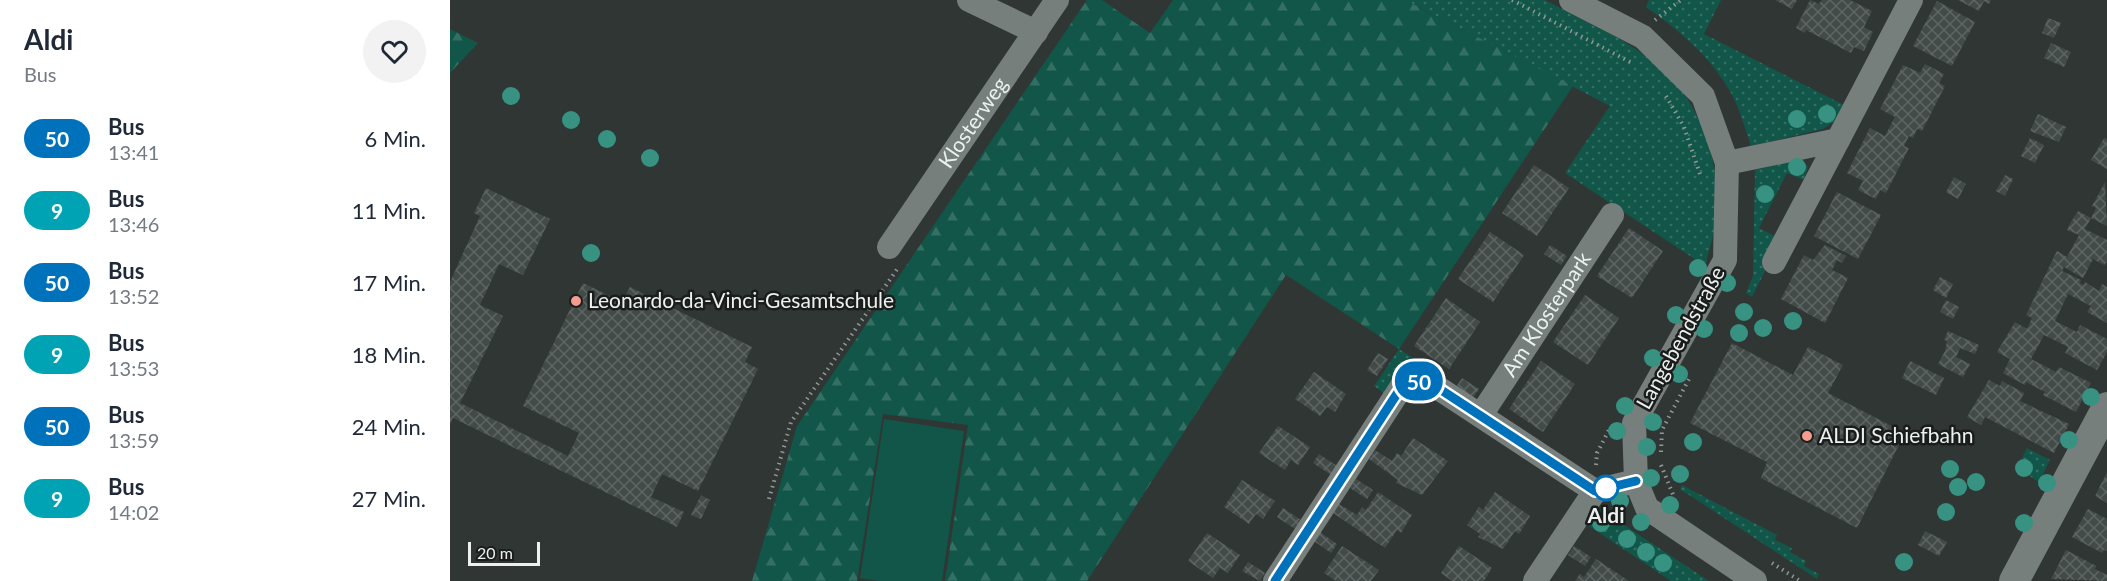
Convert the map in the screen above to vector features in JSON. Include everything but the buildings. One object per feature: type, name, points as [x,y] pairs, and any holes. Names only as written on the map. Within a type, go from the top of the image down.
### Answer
[{"type":"street","points":[[969,0],[1036,32]]},
{"type":"street","name":"Klosterweg","points":[[894,257],[1057,0]]},
{"type":"street","name":"Langebendstraße","points":[[1571,0],[1643,37],[1703,96],[1727,163],[1725,260],[1634,423],[1636,481],[1647,508],[1755,581]]},
{"type":"street","points":[[1774,262],[1907,2]]},
{"type":"street","points":[[1727,163],[1838,140]]},
{"type":"street","name":"Am Klosterpark","points":[[1481,416],[1612,215]]},
{"type":"street","points":[[1275,581],[1404,383],[1426,380],[1595,491]]},
{"type":"street","points":[[2014,581],[2107,406]]},
{"type":"street","points":[[1535,581],[1595,491],[1636,481]]},
{"type":"path","points":[[1512,0],[1638,66]]},
{"type":"path","points":[[1643,37],[1660,14],[1681,0]]},
{"type":"path","points":[[1664,92],[1684,128],[1702,183]]},
{"type":"path","points":[[769,499],[791,422],[894,257]]},
{"type":"path","points":[[1595,491],[1597,453],[1613,422]]},
{"type":"green space","points":[[1087,0],[1102,0],[1150,33],[1173,0],[1405,0],[1573,86],[1399,349],[1286,275],[1087,581],[945,581],[968,425],[883,414],[857,581],[752,581],[797,426]]},
{"type":"green space","points":[[1405,0],[1545,0],[1620,39],[1654,61],[1686,96],[1705,130],[1717,179],[1716,225],[1705,266],[1565,173],[1610,106]]},
{"type":"green space","points":[[1649,0],[1721,0],[1704,34],[1844,105],[1835,121],[1823,129],[1751,146],[1731,93],[1714,67],[1671,25],[1646,7]]},
{"type":"green space","points":[[450,29],[478,43],[450,73]]},
{"type":"green space","points":[[1796,159],[1808,166],[1804,180],[1787,173],[1759,228],[1775,236],[1762,262],[1765,271],[1752,297],[1746,293],[1753,276],[1755,170]]},
{"type":"green space","points":[[1399,349],[1416,360],[1406,362],[1385,394],[1374,386]]},
{"type":"green space","points":[[884,419],[964,431],[942,581],[879,581],[860,578]]},
{"type":"green space","points":[[2027,448],[2050,460],[2039,482],[2017,468]]},
{"type":"green space","points":[[1682,485],[1777,535],[1775,540],[1792,548],[1790,552],[1806,561],[1804,566],[1819,574],[1817,579],[1680,489]]},
{"type":"green space","points":[[1600,509],[1709,581],[1671,581],[1586,524]]},
{"type":"bus line","name":"50","points":[[1275,581],[1404,383],[1426,380],[1595,491],[1636,481]]},
{"type":"place","name":"Leonardo-da-Vinci-Gesamtschule","points":[[576,301]]},
{"type":"place","name":"ALDI Schiefbahn","points":[[1807,436]]},
{"type":"place","name":"Aldi","points":[[1606,488]]}]
